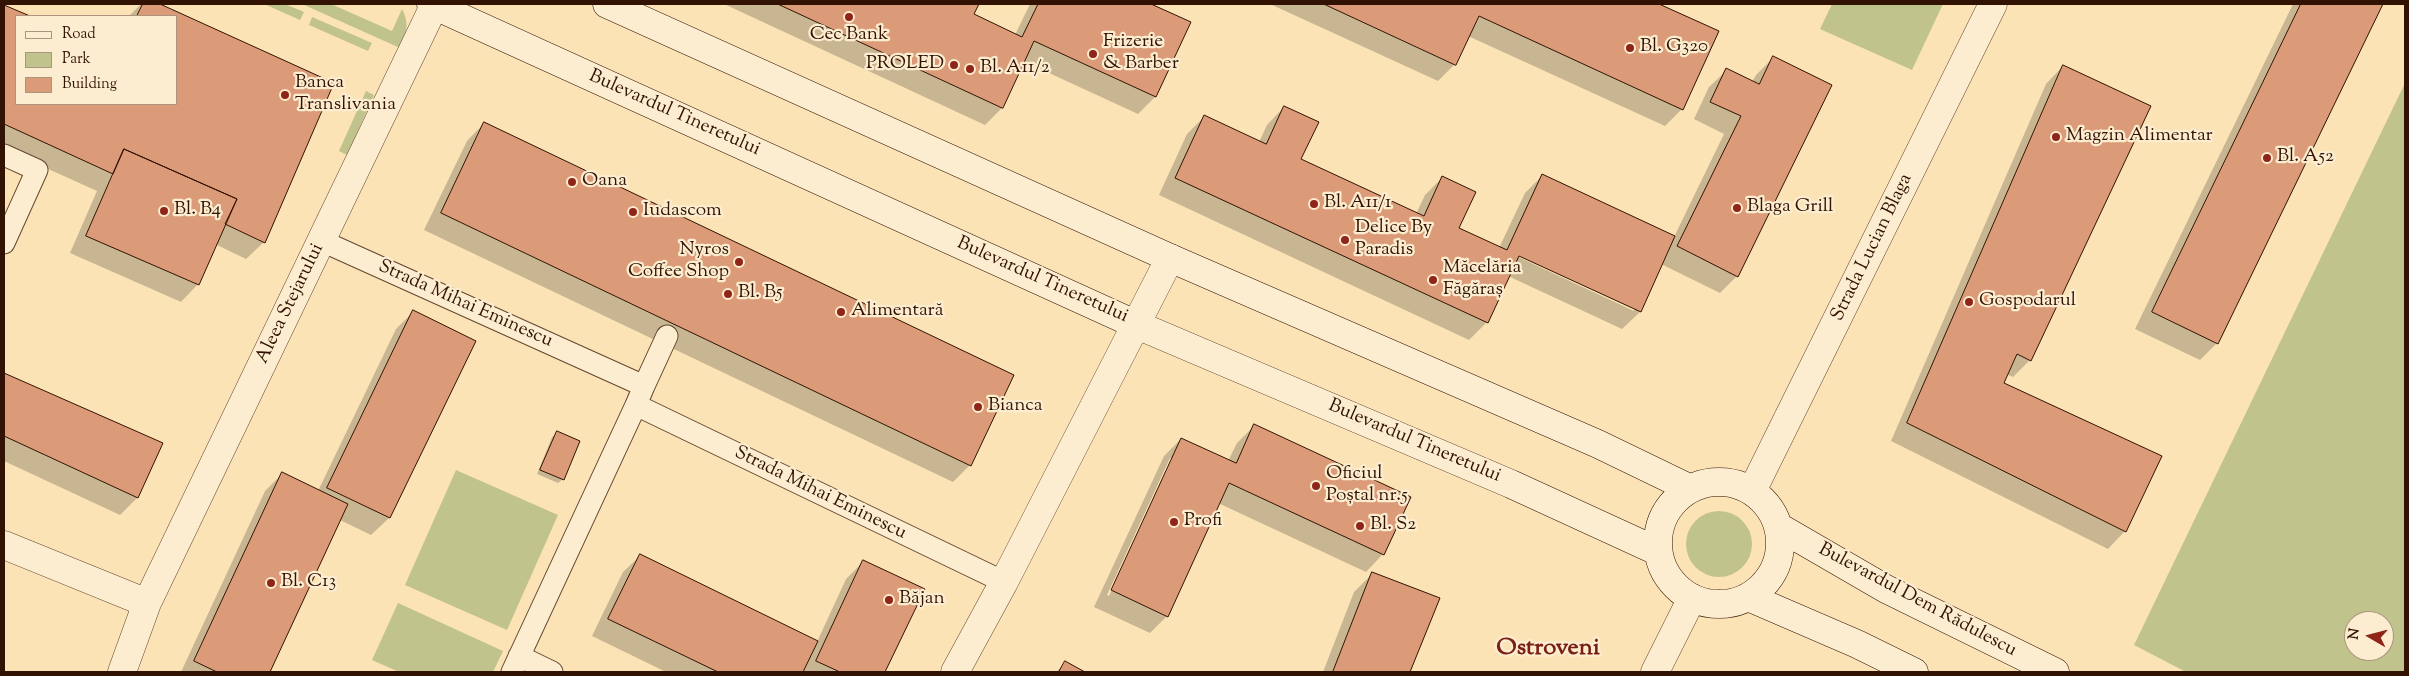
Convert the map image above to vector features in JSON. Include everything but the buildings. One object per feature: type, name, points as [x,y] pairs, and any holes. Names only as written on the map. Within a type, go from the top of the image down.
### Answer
[{"type":"main road","name":"Aleea Stejarului","points":[[122,672],[147,603],[322,241],[433,4]]},
{"type":"main road","name":"Bulevardul Tineretului","points":[[433,4],[1137,325],[1512,484],[1657,551]]},
{"type":"main road","points":[[607,4],[1170,258],[1598,444],[1689,488]]},
{"type":"main road","name":"Strada Lucian Blaga","points":[[1752,491],[1993,4]]},
{"type":"main road","points":[[955,672],[1004,582],[1170,258]]},
{"type":"main road","points":[[1710,481],[1724,481],[1740,485],[1752,491],[1773,512],[1779,527],[1779,556],[1774,571],[1760,588],[1748,598],[1720,604],[1692,598],[1678,589],[1666,576],[1657,551],[1657,539],[1662,518],[1673,500],[1689,488],[1710,481]]},
{"type":"main road","name":"Bulevardul Dem Rădulescu","points":[[1779,527],[1886,589],[2055,672]]},
{"type":"main road","points":[[4,545],[147,603]]},
{"type":"main road","points":[[1655,672],[1692,598]]},
{"type":"main road","points":[[1748,598],[1858,644],[1914,672]]},
{"type":"lane","points":[[4,155],[37,170],[4,243]]},
{"type":"lane","name":"Strada Mihai Eminescu","points":[[322,241],[640,396],[1004,582]]},
{"type":"lane","points":[[552,672],[516,664],[667,336]]},
{"type":"green space","points":[[264,4],[285,4],[304,12],[300,20]]},
{"type":"green space","points":[[302,4],[331,4],[392,31],[402,9],[406,19],[404,38],[400,48]]},
{"type":"green space","points":[[1832,4],[1943,4],[1912,70],[1820,29]]},
{"type":"green space","points":[[312,17],[372,43],[368,51],[309,25]]},
{"type":"green space","points":[[2405,83],[2405,672],[2186,672],[2134,645]]},
{"type":"green space","points":[[366,91],[374,95],[347,155],[339,151]]},
{"type":"green space","points":[[456,470],[558,515],[507,630],[405,585]]},
{"type":"green space","points":[[1719,511],[1732,514],[1742,521],[1749,531],[1752,544],[1749,557],[1742,567],[1732,574],[1719,577],[1706,574],[1696,567],[1689,557],[1686,544],[1689,531],[1696,521],[1706,514]]},
{"type":"green space","points":[[398,603],[503,651],[493,672],[399,672],[372,660]]},
{"type":"place","name":"Cec Bank","points":[[849,17]]},
{"type":"place","name":"Bl. G320","points":[[1630,48]]},
{"type":"place","name":"Frizerie & Barber","points":[[1093,54]]},
{"type":"place","name":"PROLED","points":[[954,65]]},
{"type":"place","name":"Bl. A11/2","points":[[970,69]]},
{"type":"place","name":"Banca Translivania","points":[[285,95]]},
{"type":"place","name":"Magzin Alimentar","points":[[2056,137]]},
{"type":"place","name":"Bl. A52","points":[[2267,158]]},
{"type":"place","name":"Oana","points":[[572,182]]},
{"type":"place","name":"Bl. A11/1","points":[[1314,204]]},
{"type":"place","name":"Blaga Grill","points":[[1737,208]]},
{"type":"place","name":"Bl. B4","points":[[164,211]]},
{"type":"place","name":"Iudascom","points":[[633,212]]},
{"type":"place","name":"Delice By Paradis","points":[[1345,240]]},
{"type":"place","name":"Nyros Coffee Shop","points":[[739,262]]},
{"type":"place","name":"Măcelăria Făgăraș","points":[[1433,280]]},
{"type":"place","name":"Bl. B5","points":[[728,294]]},
{"type":"place","name":"Gospodarul","points":[[1969,302]]},
{"type":"place","name":"Alimentară","points":[[841,312]]},
{"type":"place","name":"Bianca","points":[[978,407]]},
{"type":"place","name":"Oficiul Poștal nr.5","points":[[1316,486]]},
{"type":"place","name":"Profi","points":[[1174,522]]},
{"type":"place","name":"Bl. S2","points":[[1360,526]]},
{"type":"place","name":"Bl. C13","points":[[271,583]]},
{"type":"place","name":"Băjan","points":[[889,600]]},
{"type":"district","name":"Ostroveni","points":[[1548,650]]}]
